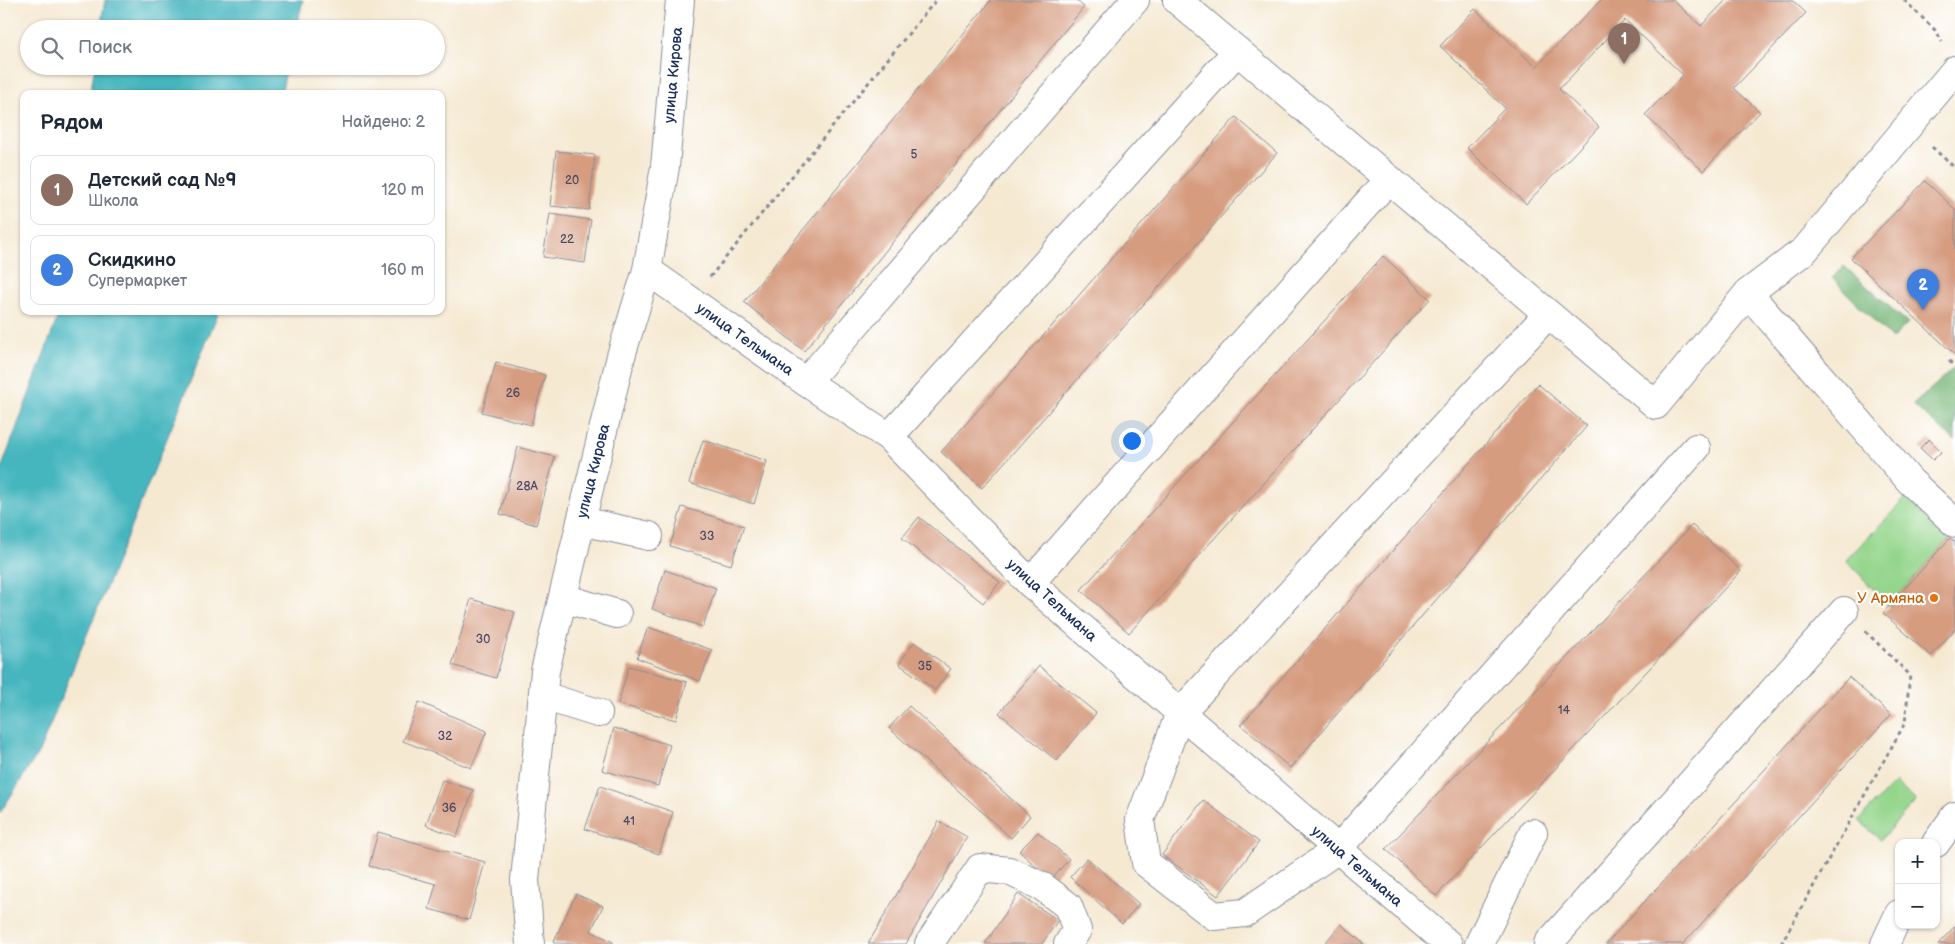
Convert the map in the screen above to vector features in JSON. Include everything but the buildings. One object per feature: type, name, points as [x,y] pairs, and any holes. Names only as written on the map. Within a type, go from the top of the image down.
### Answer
[{"type":"street","name":"улица Кирова","points":[[530,944],[525,880],[545,671],[621,356],[647,270],[665,167],[680,0]]},
{"type":"street","points":[[806,382],[1136,0]]},
{"type":"street","points":[[1177,0],[1656,404],[1748,294],[1805,250],[1950,59]]},
{"type":"street","points":[[889,438],[1237,51]]},
{"type":"street","points":[[1030,583],[1389,179]]},
{"type":"street","name":"улица Тельмана","points":[[647,270],[889,438],[1030,583],[1448,944]]},
{"type":"street","points":[[1748,294],[1910,481],[1955,523]]},
{"type":"street","points":[[1548,314],[1180,713],[1140,820],[1146,863],[1214,916],[1245,913],[1338,849],[1696,448]]},
{"type":"street","points":[[581,521],[649,536]]},
{"type":"street","points":[[563,598],[617,614]]},
{"type":"street","points":[[1548,944],[1844,610]]},
{"type":"street","points":[[543,696],[598,713]]},
{"type":"street","points":[[1939,839],[1955,816]]},
{"type":"street","points":[[1479,944],[1533,833]]},
{"type":"street","points":[[929,944],[980,868],[1009,871],[1043,887],[1068,906],[1077,930],[1068,944]]},
{"type":"street","points":[[1885,944],[1895,923]]},
{"type":"path","points":[[691,301],[936,0]]},
{"type":"path","points":[[1904,0],[1936,31],[1950,59]]},
{"type":"path","points":[[1949,361],[1955,366]]},
{"type":"path","points":[[1781,944],[1905,723],[1910,675],[1864,630]]},
{"type":"green space","points":[[1844,266],[1908,323],[1892,339],[1832,278]]},
{"type":"green space","points":[[1955,367],[1955,441],[1913,405]]},
{"type":"green space","points":[[1907,497],[1950,538],[1889,606],[1846,560]]},
{"type":"green space","points":[[1895,782],[1916,801],[1880,840],[1859,820]]},
{"type":"water","points":[[105,0],[303,0],[298,20],[102,20]]},
{"type":"water","points":[[93,75],[285,75],[282,90],[91,90]]},
{"type":"water","points":[[58,315],[217,315],[39,752],[0,813],[0,472]]},
{"type":"place","name":"Детский сад №9","points":[[1624,64]]},
{"type":"place","name":"Скидкино","points":[[1923,310]]},
{"type":"place","name":"У Армяна","points":[[1934,598]]}]
